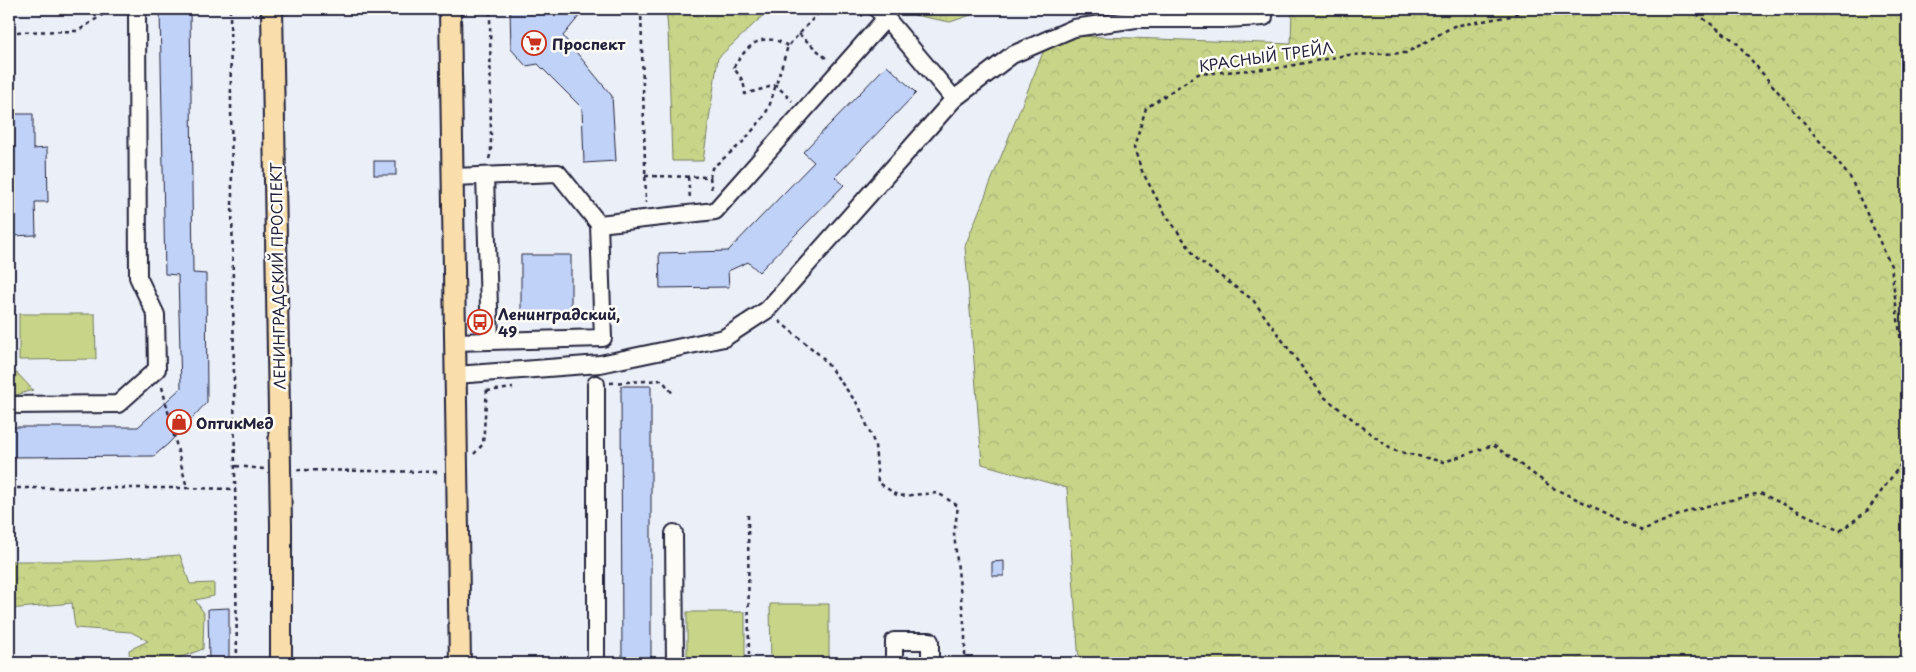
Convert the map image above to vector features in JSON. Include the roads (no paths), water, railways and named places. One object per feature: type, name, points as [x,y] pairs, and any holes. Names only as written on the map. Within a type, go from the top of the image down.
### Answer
[{"type":"main road","name":"ЛЕНИНГРАДСКИЙ ПРОСПЕКТ","points":[[272,9],[280,470],[281,663]]},
{"type":"main road","points":[[450,9],[460,663]]},
{"type":"street","points":[[9,406],[118,404],[157,369],[156,315],[138,276],[136,9]]},
{"type":"street","points":[[456,375],[600,364],[724,338],[767,310],[954,99],[1012,55],[1074,28],[1136,19],[1264,17],[1264,9]]},
{"type":"street","points":[[599,224],[715,211],[882,13],[954,99]]},
{"type":"street","points":[[453,177],[558,173],[599,224],[603,338],[455,342]]},
{"type":"street","points":[[485,176],[490,341]]},
{"type":"street","points":[[596,384],[596,663]]},
{"type":"street","points":[[674,533],[675,663]]},
{"type":"street","points":[[894,663],[894,641],[930,641],[930,663]]},
{"type":"place","name":"Проспект","points":[[534,43]]},
{"type":"place","name":"Ленинградский, 49","points":[[480,322]]},
{"type":"place","name":"ОптикМед","points":[[179,422]]}]
